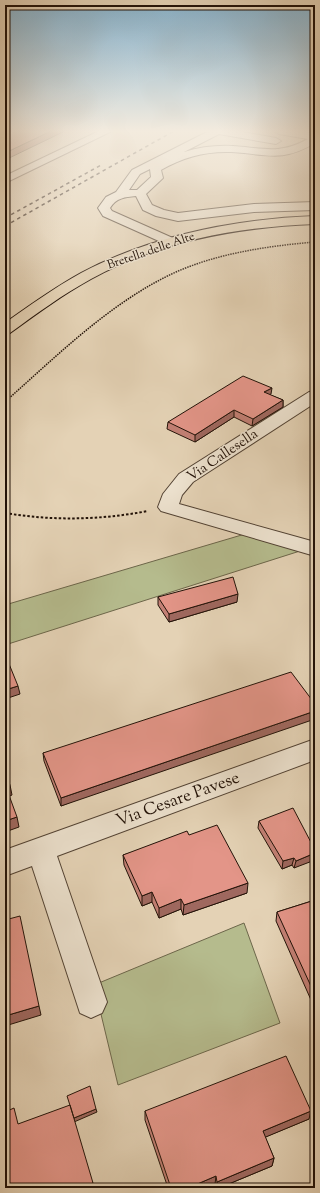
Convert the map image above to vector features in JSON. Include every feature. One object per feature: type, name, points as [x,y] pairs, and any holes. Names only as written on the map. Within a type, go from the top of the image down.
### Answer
[{"type":"main road","name":"Bretella delle Alte","points":[[5,330],[62,290],[99,269],[170,242],[242,225],[315,220]]},
{"type":"street","points":[[126,187],[122,192],[108,200],[104,208],[107,213],[170,242]]},
{"type":"street","points":[[122,192],[140,193],[147,187]]},
{"type":"street","points":[[140,193],[147,208],[178,217],[254,208],[315,206]]},
{"type":"street","name":"Via Callesella","points":[[168,507],[173,494],[186,478],[315,396]]},
{"type":"street","points":[[168,507],[219,520],[315,550]]},
{"type":"street","name":"Via Cesare Pavese","points":[[5,863],[315,749]]},
{"type":"street","points":[[41,850],[91,1002]]},
{"type":"path","points":[[5,402],[109,313],[161,280],[201,262],[270,246],[315,242]]},
{"type":"path","points":[[5,513],[28,518],[66,519],[123,516],[168,507]]},
{"type":"green space","points":[[245,534],[300,551],[5,645],[5,605]]},
{"type":"green space","points":[[244,923],[280,1023],[118,1085],[94,985]]},
{"type":"building","points":[[243,376],[272,388],[264,392],[283,400],[253,419],[234,410],[195,435],[168,422]]},
{"type":"building","points":[[233,577],[238,594],[169,614],[158,597]]},
{"type":"building","points":[[5,654],[18,686],[5,690]]},
{"type":"building","points":[[291,672],[315,704],[315,711],[61,798],[43,753]]},
{"type":"building","points":[[5,771],[10,785],[6,787],[17,817],[5,821]]},
{"type":"building","points":[[293,808],[315,850],[315,853],[296,861],[294,858],[283,861],[259,821]]},
{"type":"building","points":[[217,825],[248,883],[184,905],[181,899],[159,908],[152,892],[142,896],[123,855],[187,831],[189,835]]},
{"type":"building","points":[[315,900],[315,995],[277,912]]},
{"type":"building","points":[[20,916],[39,1006],[5,1016],[5,920]]},
{"type":"building","points":[[286,1056],[311,1111],[263,1131],[274,1158],[217,1182],[216,1176],[188,1188],[171,1188],[145,1111]]},
{"type":"building","points":[[90,1086],[96,1109],[74,1118],[67,1096]]},
{"type":"building","points":[[70,1105],[93,1183],[80,1188],[5,1188],[5,1112],[14,1108],[18,1124]]},
{"type":"railway","points":[[5,218],[62,187]]},
{"type":"railway","points":[[5,226],[75,187]]}]
